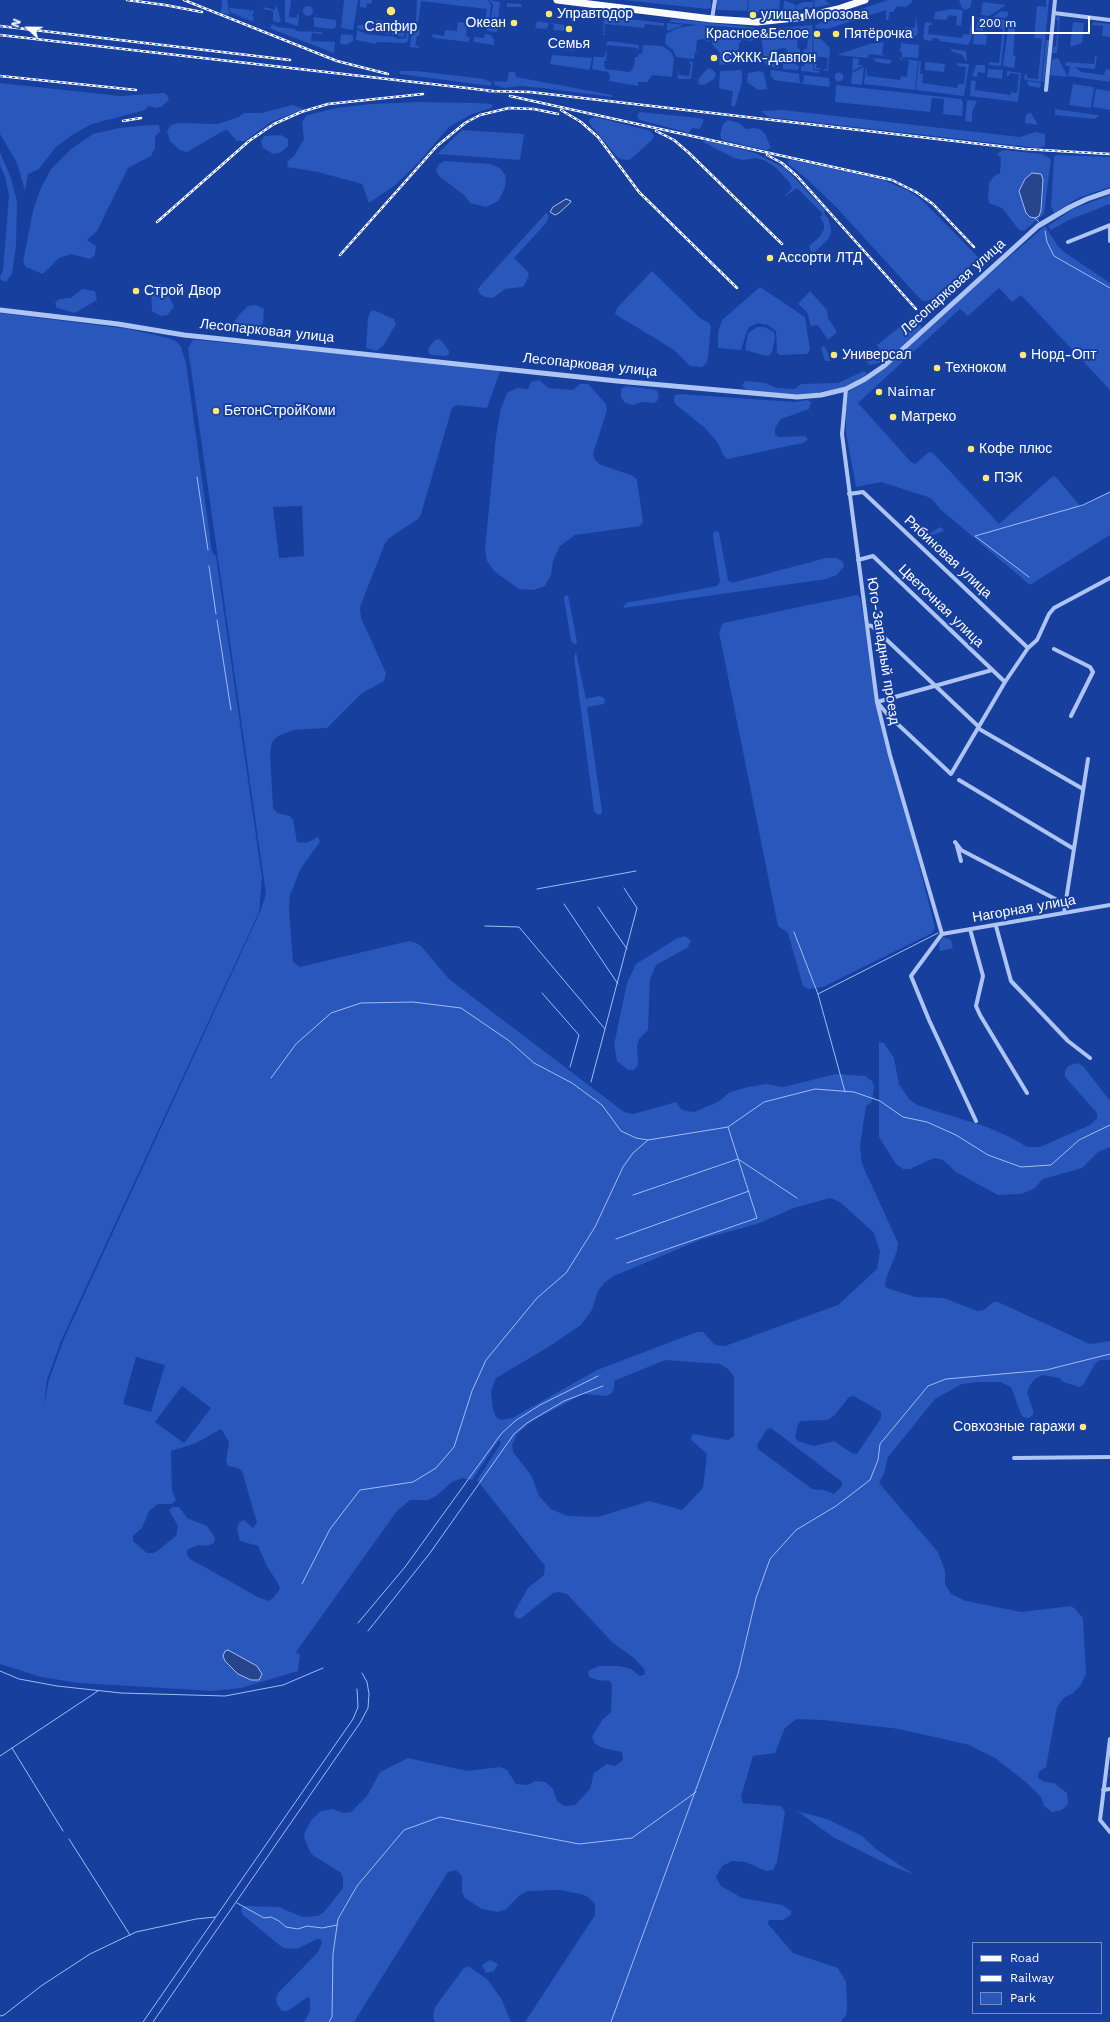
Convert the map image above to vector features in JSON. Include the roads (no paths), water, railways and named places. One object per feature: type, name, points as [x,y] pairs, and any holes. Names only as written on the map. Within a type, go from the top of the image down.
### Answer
[{"type":"main road","points":[[557,0],[746,22],[780,21],[820,14],[865,0]]},
{"type":"street","points":[[712,19],[715,0]]},
{"type":"street","points":[[1046,90],[1055,0]]},
{"type":"street","points":[[1054,13],[1110,20]]},
{"type":"street","name":"Лесопарковая улица","points":[[0,310],[118,324],[184,335],[696,388],[797,397],[846,390],[865,379],[884,366],[1038,226],[1082,202],[1110,191]]},
{"type":"street","points":[[1068,242],[1110,226],[1110,241]]},
{"type":"street","name":"Юго-Западный проезд","points":[[846,390],[842,434],[877,702],[892,762],[942,934]]},
{"type":"street","name":"Рябиновая улица","points":[[849,494],[863,492],[1028,648]]},
{"type":"street","name":"Цветочная улица","points":[[858,560],[873,556],[1005,682]]},
{"type":"street","points":[[992,670],[877,702],[889,716],[950,774],[980,728],[1005,682],[1028,648],[1037,640],[1054,608],[1110,578]]},
{"type":"street","points":[[867,625],[872,626],[980,728],[1083,789]]},
{"type":"street","points":[[1054,649],[1092,669],[1092,674],[1071,716]]},
{"type":"street","points":[[1064,913],[1088,759]]},
{"type":"street","points":[[959,780],[1074,848]]},
{"type":"street","points":[[961,861],[955,842],[961,850],[1065,904]]},
{"type":"street","name":"Нагорная улица","points":[[942,934],[1110,906]]},
{"type":"street","points":[[996,926],[1011,981],[1068,1041],[1090,1058]]},
{"type":"street","points":[[970,929],[983,976],[977,998],[978,1010],[1027,1093]]},
{"type":"street","points":[[942,934],[912,976],[929,1020],[976,1122]]},
{"type":"street","points":[[1014,1458],[1110,1457]]},
{"type":"street","points":[[1110,1739],[1100,1820],[1110,1832]]},
{"type":"street","points":[[1103,1790],[1110,1790]]},
{"type":"waterway","points":[[1035,218],[1039,222]]},
{"type":"waterway","points":[[1045,231],[1047,242],[1054,256],[1110,288]]},
{"type":"waterway","points":[[197,477],[208,550]]},
{"type":"waterway","points":[[1029,577],[975,536],[1083,505],[1110,492]]},
{"type":"waterway","points":[[209,566],[216,614]]},
{"type":"waterway","points":[[217,620],[231,710]]},
{"type":"waterway","points":[[537,889],[636,871]]},
{"type":"waterway","points":[[591,1082],[637,908],[624,888]]},
{"type":"waterway","points":[[564,904],[618,984]]},
{"type":"waterway","points":[[598,907],[627,949]]},
{"type":"waterway","points":[[485,926],[519,927],[605,1029]]},
{"type":"waterway","points":[[794,932],[818,994],[845,1092]]},
{"type":"waterway","points":[[818,994],[938,933]]},
{"type":"waterway","points":[[542,993],[579,1035],[570,1067]]},
{"type":"waterway","points":[[271,1078],[296,1044],[331,1013],[361,1003],[413,1002],[461,1008],[508,1040],[534,1063],[572,1083],[602,1105],[621,1131],[636,1138],[648,1140]]},
{"type":"waterway","points":[[302,1584],[330,1529],[360,1490],[413,1482],[436,1468],[454,1447],[472,1391],[486,1360],[537,1298],[566,1273],[595,1227],[623,1167],[633,1153],[648,1140],[728,1127],[764,1102],[815,1089],[854,1092],[880,1101],[903,1117],[927,1122],[956,1135],[988,1155],[1021,1167],[1051,1165],[1079,1140],[1110,1125]]},
{"type":"waterway","points":[[627,1263],[757,1218],[728,1127]]},
{"type":"waterway","points":[[633,1195],[738,1159],[797,1198]]},
{"type":"waterway","points":[[616,1239],[749,1191]]},
{"type":"waterway","points":[[611,2022],[738,1674],[756,1598],[770,1559],[796,1530],[836,1506],[870,1480],[878,1460],[880,1444],[928,1386],[946,1379],[1046,1370],[1110,1354]]},
{"type":"waterway","points":[[358,1623],[405,1567],[501,1434],[515,1421],[540,1405],[598,1376]]},
{"type":"waterway","points":[[368,1631],[430,1553],[514,1434],[527,1423],[564,1401],[603,1386]]},
{"type":"waterway","points":[[0,1671],[19,1679],[57,1686],[121,1693],[225,1696],[283,1685],[323,1668]]},
{"type":"waterway","points":[[153,2022],[360,1723],[368,1708],[369,1694],[367,1682],[362,1673]]},
{"type":"waterway","points":[[143,2022],[353,1719],[358,1707],[357,1689]]},
{"type":"waterway","points":[[0,1756],[98,1691]]},
{"type":"waterway","points":[[12,1748],[63,1831]]},
{"type":"waterway","points":[[329,2022],[332,2017],[333,1954],[338,1919],[357,1886],[404,1830],[440,1817],[579,1844],[632,1838],[696,1792]]},
{"type":"waterway","points":[[69,1839],[130,1935]]},
{"type":"waterway","points":[[237,1903],[264,1918],[271,1917],[286,1927],[298,1929],[307,1926],[322,1928],[337,1925]]},
{"type":"waterway","points":[[0,2016],[4,2015],[41,1986],[90,1954],[136,1932],[196,1919],[215,1917]]},
{"type":"railway","points":[[127,0],[202,12]]},
{"type":"railway","points":[[184,0],[337,61],[388,74]]},
{"type":"railway","points":[[0,26],[290,60]]},
{"type":"railway","points":[[0,35],[493,91]]},
{"type":"railway","points":[[0,76],[136,90]]},
{"type":"railway","points":[[488,91],[530,92],[1024,149],[1110,154]]},
{"type":"railway","points":[[157,222],[249,141],[274,124],[301,112],[328,104],[423,94]]},
{"type":"railway","points":[[510,96],[892,180],[916,192],[933,204],[974,247]]},
{"type":"railway","points":[[340,255],[437,146],[465,123],[480,115],[509,108],[534,109],[558,114]]},
{"type":"railway","points":[[561,110],[581,122],[598,137],[639,192],[737,288]]},
{"type":"railway","points":[[123,121],[141,118]]},
{"type":"railway","points":[[656,131],[674,140],[689,153],[782,244]]},
{"type":"railway","points":[[767,155],[782,163],[797,176],[916,309]]},
{"type":"place","name":"Сапфир","points":[[391,11]]},
{"type":"place","name":"Управтодор","points":[[549,14]]},
{"type":"place","name":"улица Морозова","points":[[753,15]]},
{"type":"place","name":"Океан","points":[[514,23]]},
{"type":"place","name":"Семья","points":[[569,29]]},
{"type":"place","name":"Красное&Белое","points":[[817,34]]},
{"type":"place","name":"Пятёрочка","points":[[836,34]]},
{"type":"place","name":"СЖКК-Давпон","points":[[714,58]]},
{"type":"place","name":"Ассорти ЛТД","points":[[770,258]]},
{"type":"place","name":"Строй Двор","points":[[136,291]]},
{"type":"place","name":"Универсал","points":[[834,355]]},
{"type":"place","name":"Норд-Опт","points":[[1023,355]]},
{"type":"place","name":"Техноком","points":[[937,368]]},
{"type":"place","name":"Naimar","points":[[879,392]]},
{"type":"place","name":"БетонСтройКоми","points":[[216,411]]},
{"type":"place","name":"Матреко","points":[[893,417]]},
{"type":"place","name":"Кофе плюс","points":[[971,449]]},
{"type":"place","name":"ПЭК","points":[[986,478]]},
{"type":"place","name":"Совхозные гаражи","points":[[1083,1427]]}]
